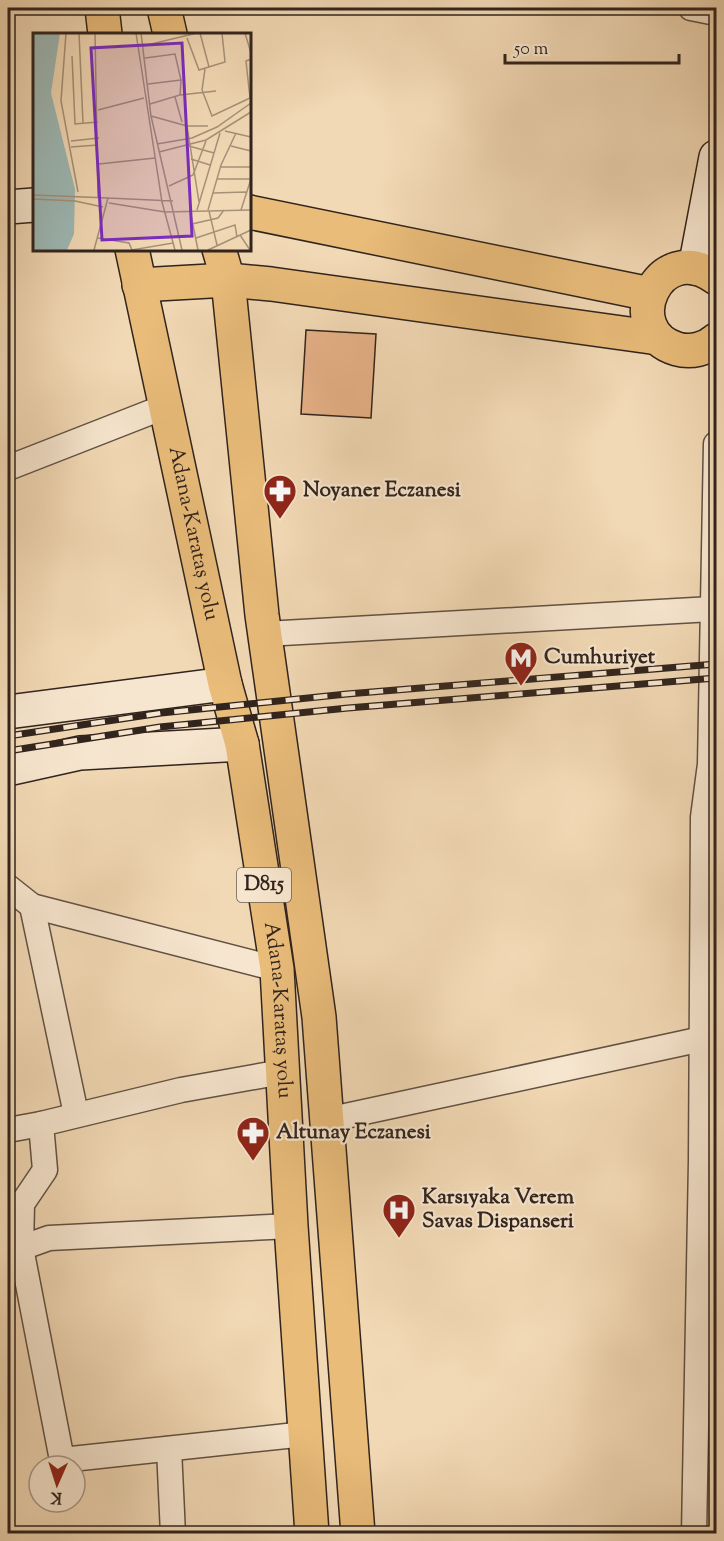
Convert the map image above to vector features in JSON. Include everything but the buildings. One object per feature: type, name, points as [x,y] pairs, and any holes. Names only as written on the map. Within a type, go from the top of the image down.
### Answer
[{"type":"main road","points":[[102,8],[105,33]]},
{"type":"main road","points":[[164,8],[170,33]]},
{"type":"main road","points":[[658,338],[648,317],[650,294],[657,282],[668,273],[681,268],[706,273],[717,157]]},
{"type":"main road","points":[[8,207],[33,205]]},
{"type":"main road","points":[[250,212],[650,294]]},
{"type":"main road","name":"Adana-Karataş yolu","points":[[132,250],[225,684],[242,744],[278,969],[291,1226],[312,1533]]},
{"type":"main road","name":"Adana-Karataş yolu","points":[[219,250],[228,280],[265,634],[319,1017],[358,1533]]},
{"type":"main road","points":[[139,285],[228,280],[658,338],[668,345],[692,351],[716,341]]},
{"type":"main road","points":[[8,712],[225,684]]},
{"type":"main road","points":[[8,769],[80,753],[242,744]]},
{"type":"street","points":[[691,8],[717,13]]},
{"type":"street","points":[[8,468],[164,407]]},
{"type":"street","points":[[694,1533],[707,1354],[702,1039],[709,945],[710,817],[713,764],[712,609],[717,444]]},
{"type":"street","points":[[265,634],[712,609]]},
{"type":"street","points":[[8,887],[32,906],[278,969]]},
{"type":"street","points":[[32,906],[76,1114]]},
{"type":"street","points":[[327,1120],[702,1039]]},
{"type":"street","points":[[8,1130],[181,1090],[282,1072]]},
{"type":"street","points":[[41,1124],[45,1170],[22,1204],[21,1248],[62,1460],[304,1434]]},
{"type":"street","points":[[21,1248],[49,1238],[291,1226]]},
{"type":"street","points":[[169,1449],[173,1533]]},
{"type":"railway","points":[[8,736],[161,713],[347,694],[716,664]]},
{"type":"railway","points":[[8,751],[160,727],[348,708],[716,678]]},
{"type":"place","name":"Noyaner Eczanesi","points":[[280,520]]},
{"type":"place","name":"Cumhuriyet","points":[[521,687]]},
{"type":"place","name":"Altunay Eczanesi","points":[[253,1162]]},
{"type":"place","name":"Karsıyaka Verem Savas Dispanseri","points":[[399,1239]]}]
